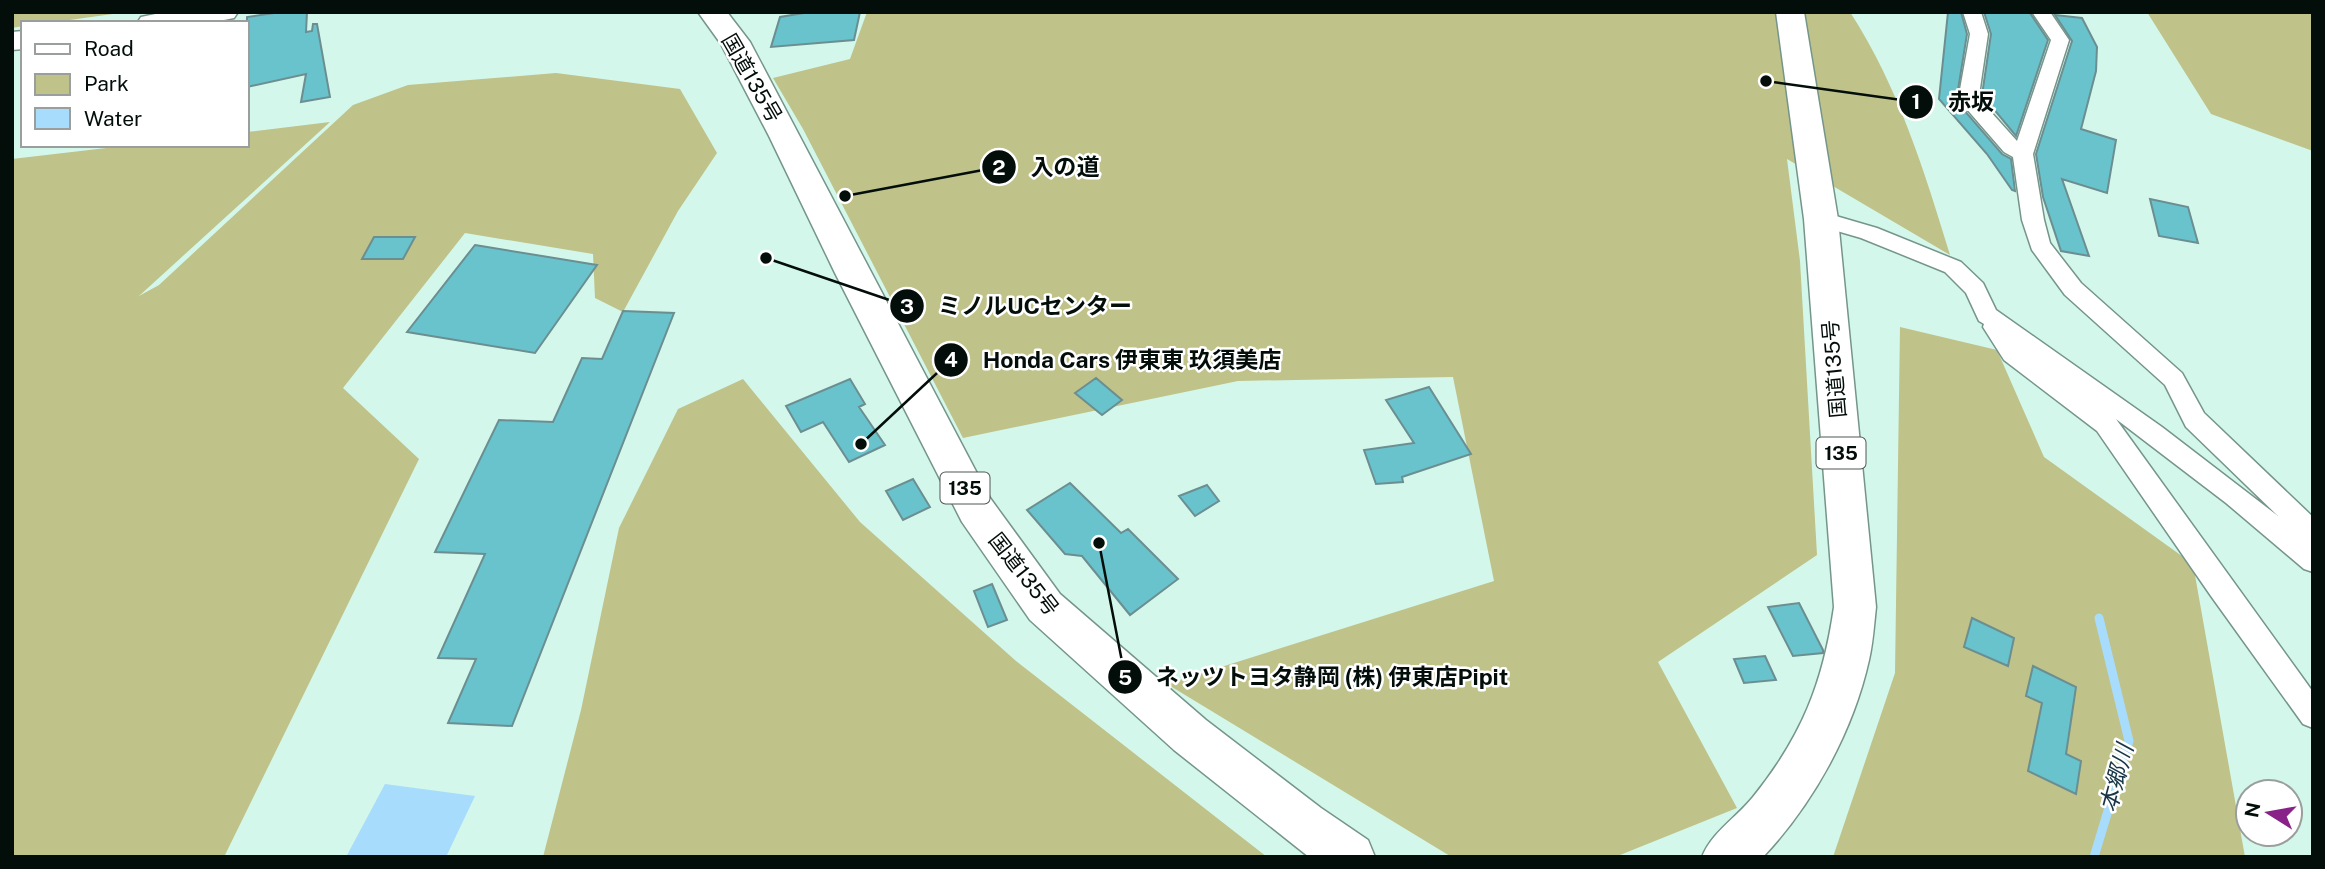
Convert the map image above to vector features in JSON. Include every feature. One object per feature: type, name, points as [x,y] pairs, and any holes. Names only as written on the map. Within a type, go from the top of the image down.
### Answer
[{"type":"highway","points":[[164,21],[224,12]]},
{"type":"highway","name":"国道135号","points":[[712,12],[735,42],[785,136],[852,273],[939,436],[975,510],[1045,607],[1190,734],[1304,825],[1351,857]]},
{"type":"highway","name":"国道135号","points":[[1726,857],[1740,846],[1786,793],[1826,723],[1845,669],[1855,607],[1821,219],[1790,12]]},
{"type":"street","points":[[1972,12],[1979,34],[1969,95],[1972,103],[2011,147],[2023,154]]},
{"type":"street","points":[[2041,12],[2060,40],[2023,154],[2033,220],[2040,245],[2073,289],[2174,379],[2195,420],[2313,534]]},
{"type":"street","points":[[1821,219],[1869,233],[1953,267],[1975,289],[1987,315],[2012,354],[2106,424],[2220,588],[2313,715]]},
{"type":"street","points":[[1987,315],[2176,448],[2313,561]]},
{"type":"green space","points":[[12,12],[127,12],[62,21],[21,21],[21,26],[12,28]]},
{"type":"green space","points":[[867,12],[1850,12],[1883,70],[1909,130],[1950,255],[1787,159],[1800,261],[1817,555],[1658,662],[1737,808],[1615,857],[1450,856],[1167,684],[1494,581],[1453,377],[1238,381],[963,438],[803,129],[773,78],[850,59]]},
{"type":"green space","points":[[2147,12],[2313,12],[2313,151],[2211,114]]},
{"type":"green space","points":[[556,73],[680,89],[717,153],[678,211],[623,312],[595,298],[593,254],[465,233],[343,388],[419,459],[224,857],[12,857],[12,159],[115,147],[248,147],[248,132],[330,122],[139,296],[159,285],[353,105],[408,85]]},
{"type":"green space","points":[[1900,327],[1997,350],[2044,457],[2193,564],[2234,795],[2234,848],[2243,848],[2245,857],[1833,857],[1895,673]]},
{"type":"green space","points":[[743,379],[860,522],[1016,661],[1267,857],[543,857],[581,710],[619,528],[678,409]]},
{"type":"water","points":[[385,784],[475,796],[446,857],[346,857]]},
{"type":"building","points":[[281,12],[307,12],[306,32],[312,31],[313,24],[317,24],[330,97],[301,102],[306,74],[248,87],[247,17]]},
{"type":"building","points":[[810,12],[860,12],[854,40],[771,47],[780,17]]},
{"type":"building","points":[[1948,12],[1961,12],[1967,34],[1957,96],[1963,109],[2002,154],[2011,159],[2015,191],[1939,99]]},
{"type":"building","points":[[1984,12],[2030,13],[2048,40],[2016,136],[1982,95],[1991,34]]},
{"type":"building","points":[[2055,15],[2082,18],[2097,47],[2096,71],[2081,129],[2116,140],[2107,193],[2062,179],[2089,256],[2061,251],[2043,197],[2036,154],[2072,41]]},
{"type":"building","points":[[2150,199],[2188,207],[2198,243],[2159,236]]},
{"type":"building","points":[[374,237],[415,237],[403,259],[362,259]]},
{"type":"building","points":[[475,245],[597,265],[535,353],[407,332]]},
{"type":"building","points":[[623,311],[674,313],[512,726],[448,723],[476,659],[438,658],[485,554],[435,552],[499,420],[553,422],[582,358],[602,359]]},
{"type":"building","points":[[1096,378],[1122,400],[1102,415],[1075,393]]},
{"type":"building","points":[[850,379],[865,404],[859,407],[885,445],[849,462],[823,422],[801,432],[786,406]]},
{"type":"building","points":[[1429,387],[1471,454],[1402,477],[1403,482],[1376,484],[1364,450],[1414,443],[1386,400]]},
{"type":"building","points":[[913,479],[930,507],[903,520],[886,491]]},
{"type":"building","points":[[1070,483],[1121,533],[1128,529],[1178,579],[1130,615],[1082,556],[1065,554],[1027,510]]},
{"type":"building","points":[[1207,485],[1219,501],[1195,516],[1179,496]]},
{"type":"building","points":[[992,584],[1007,620],[988,627],[974,591]]},
{"type":"building","points":[[1799,603],[1823,653],[1793,656],[1768,607]]},
{"type":"building","points":[[1972,618],[2014,638],[2008,666],[1964,647]]},
{"type":"building","points":[[1765,656],[1776,680],[1744,683],[1734,659]]},
{"type":"building","points":[[2033,666],[2076,687],[2066,754],[2081,761],[2076,794],[2028,771],[2042,703],[2026,696]]},
{"type":"waterway","name":"本郷川","points":[[2094,857],[2129,741],[2099,618]]},
{"type":"place","name":"赤坂","points":[[1766,81]]},
{"type":"place","name":"入の道","points":[[845,196]]},
{"type":"place","name":"ミノルUCセンター","points":[[766,258]]},
{"type":"place","name":"Honda Cars 伊東東 玖須美店","points":[[861,444]]},
{"type":"place","name":"ネッツトヨタ静岡 (株) 伊東店Pipit","points":[[1099,543]]}]
